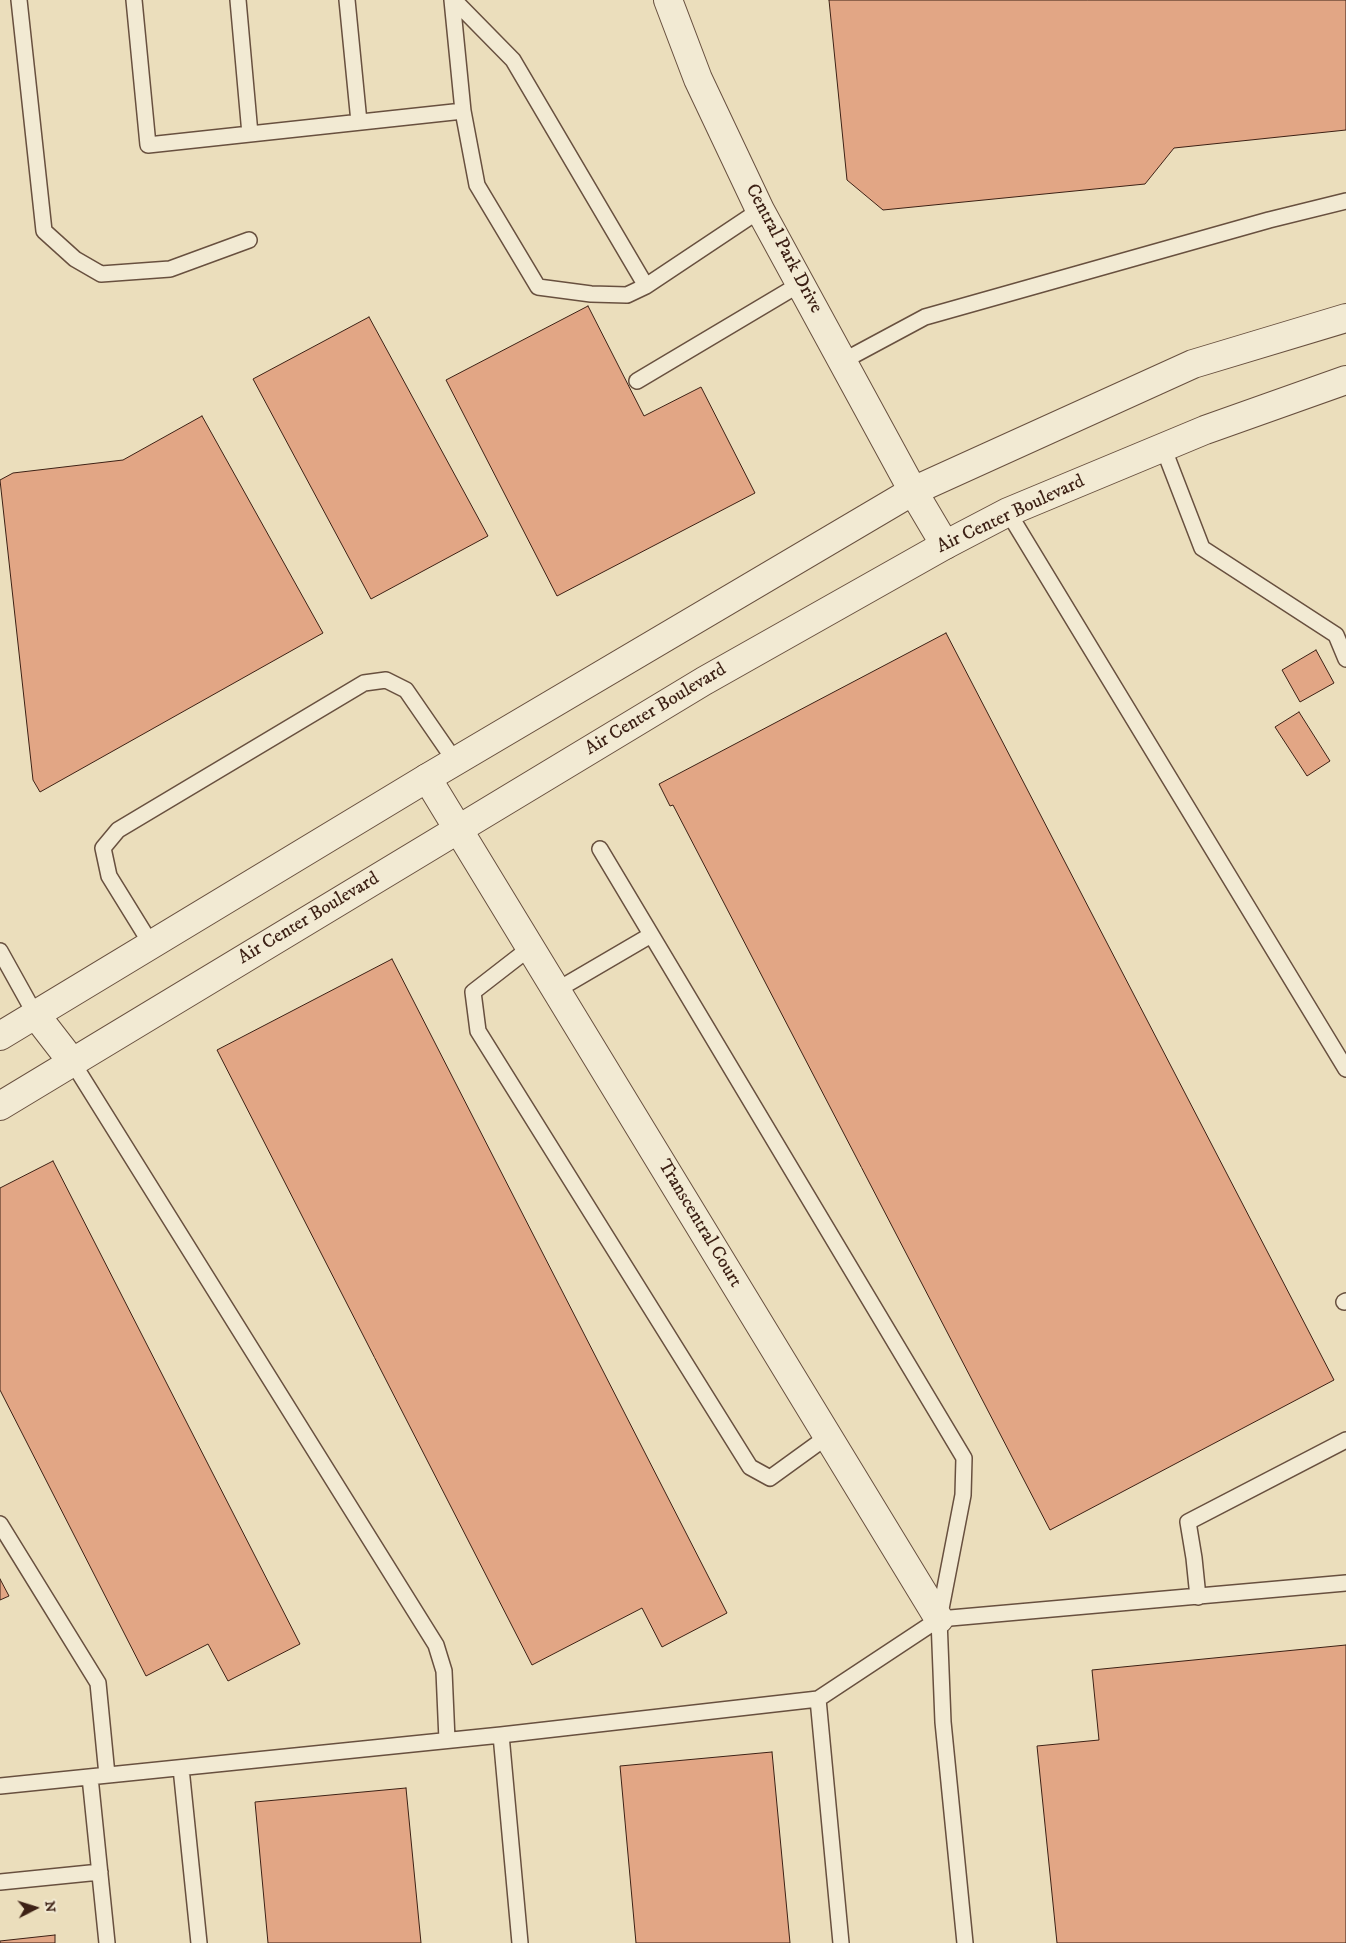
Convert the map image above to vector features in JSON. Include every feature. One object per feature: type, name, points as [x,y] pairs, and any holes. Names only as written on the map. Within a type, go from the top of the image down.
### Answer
[{"type":"street","name":"Central Park Drive","points":[[668,0],[698,79],[760,210],[913,491],[945,545]]},
{"type":"street","points":[[0,1036],[455,761],[913,491],[1194,364],[1346,318]]},
{"type":"street","name":"Air Center Boulevard","points":[[0,1106],[704,681],[945,545],[1008,512],[1205,430],[1346,380]]},
{"type":"street","name":"Transcentral Court","points":[[427,778],[939,1619]]},
{"type":"street","points":[[35,1014],[73,1063]]},
{"type":"lane","points":[[19,0],[44,231],[75,259],[100,274],[170,269],[249,240]]},
{"type":"lane","points":[[134,0],[148,145],[463,110]]},
{"type":"lane","points":[[238,0],[250,134]]},
{"type":"lane","points":[[347,0],[359,122]]},
{"type":"lane","points":[[453,0],[463,110],[477,185],[538,287],[591,294],[627,295],[646,286],[760,210]]},
{"type":"lane","points":[[453,0],[513,60],[646,286]]},
{"type":"lane","points":[[843,361],[925,317],[1269,220],[1346,201]]},
{"type":"lane","points":[[637,381],[800,284]]},
{"type":"lane","points":[[1164,447],[1202,548],[1336,635],[1346,659]]},
{"type":"lane","points":[[1008,512],[1346,1069]]},
{"type":"lane","points":[[151,944],[109,876],[103,848],[118,830],[364,683],[386,680],[406,690],[455,761]]},
{"type":"lane","points":[[600,849],[964,1458],[963,1495],[939,1619],[943,1722],[965,1943]]},
{"type":"lane","points":[[557,990],[651,935]]},
{"type":"lane","points":[[531,947],[473,992],[478,1031],[750,1467],[770,1478],[828,1436]]},
{"type":"lane","points":[[0,951],[35,1014]]},
{"type":"lane","points":[[73,1063],[436,1645],[444,1671],[447,1740]]},
{"type":"lane","points":[[1198,1597],[1188,1522],[1346,1440]]},
{"type":"lane","points":[[0,1524],[98,1683],[107,1775]]},
{"type":"lane","points":[[0,1786],[501,1735],[818,1698],[939,1619],[1346,1583]]},
{"type":"lane","points":[[818,1698],[841,1943]]},
{"type":"lane","points":[[501,1735],[520,1943]]},
{"type":"lane","points":[[181,1768],[199,1943]]},
{"type":"lane","points":[[90,1777],[107,1943]]},
{"type":"lane","points":[[0,1882],[100,1872]]},
{"type":"building","points":[[829,0],[1346,0],[1346,130],[1174,148],[1145,184],[883,210],[847,180]]},
{"type":"building","points":[[588,306],[644,416],[701,387],[755,493],[557,596],[446,380]]},
{"type":"building","points":[[369,317],[488,536],[371,599],[253,379]]},
{"type":"building","points":[[202,416],[323,633],[40,792],[33,780],[0,480],[13,473],[123,460]]},
{"type":"building","points":[[946,633],[1334,1380],[1050,1530],[673,805],[670,806],[659,784]]},
{"type":"building","points":[[1316,650],[1334,683],[1300,702],[1282,670]]},
{"type":"building","points":[[1299,712],[1330,761],[1307,776],[1275,727]]},
{"type":"building","points":[[392,959],[727,1613],[662,1647],[642,1608],[532,1665],[217,1050]]},
{"type":"building","points":[[53,1161],[300,1644],[228,1681],[208,1644],[146,1676],[0,1390],[0,1188]]},
{"type":"building","points":[[0,1579],[9,1596],[0,1600]]},
{"type":"building","points":[[1346,1645],[1346,1943],[1057,1943],[1037,1746],[1099,1740],[1092,1670]]},
{"type":"building","points":[[772,1752],[790,1943],[636,1943],[620,1766]]},
{"type":"building","points":[[406,1788],[421,1943],[268,1943],[255,1802]]},
{"type":"building","points":[[55,1935],[55,1943],[0,1943],[0,1941]]}]
